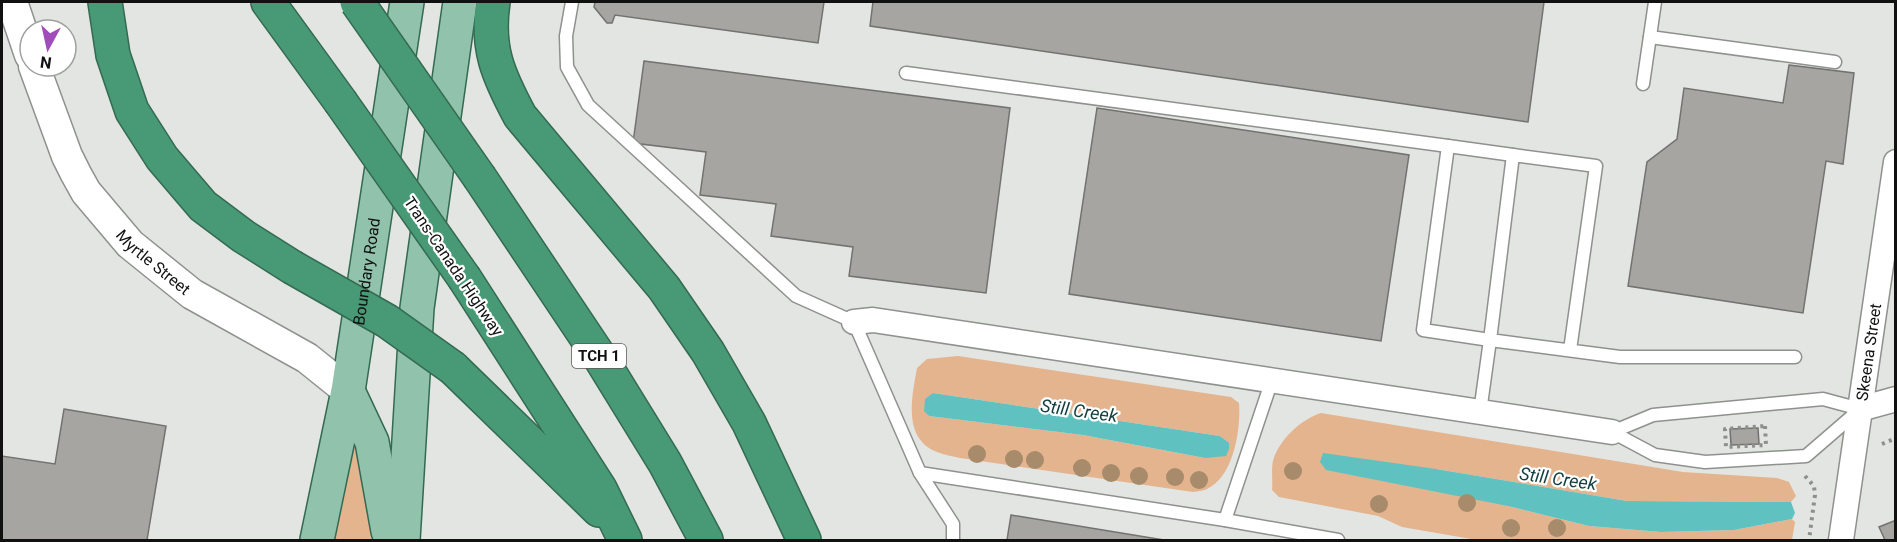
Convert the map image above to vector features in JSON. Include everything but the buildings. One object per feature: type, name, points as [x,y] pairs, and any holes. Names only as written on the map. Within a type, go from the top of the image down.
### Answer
[{"type":"highway","points":[[105,2],[113,55],[132,111],[162,158],[203,206],[243,236],[292,267],[387,321],[453,368],[622,535]]},
{"type":"highway","name":"Trans-Canada Highway","points":[[267,2],[340,101],[465,279],[600,489],[622,535]]},
{"type":"highway","name":"TCH 1","points":[[357,2],[480,178],[601,359],[664,463],[706,540]]},
{"type":"highway","points":[[494,2],[490,24],[495,62],[520,116],[664,288],[708,352],[749,423],[804,540]]},
{"type":"main road","name":"Boundary Road","points":[[317,540],[348,391],[407,2]]},
{"type":"main road","points":[[403,540],[417,308],[460,2]]},
{"type":"main road","points":[[348,391],[372,442],[388,531],[395,540]]},
{"type":"street","points":[[12,2],[18,20]]},
{"type":"street","name":"Myrtle Street","points":[[38,78],[63,146],[76,174],[86,192],[130,244],[192,294],[307,358],[348,391]]},
{"type":"street","name":"Skeena Street","points":[[1841,540],[1896,162]]},
{"type":"street","points":[[854,321],[873,320],[1612,432]]},
{"type":"street","points":[[1860,409],[1896,399]]},
{"type":"lane","points":[[572,2],[566,36],[567,67],[588,105],[796,296],[854,321],[920,473],[953,524],[953,540]]},
{"type":"lane","points":[[1643,84],[1654,2]]},
{"type":"lane","points":[[1650,36],[1835,62]]},
{"type":"lane","points":[[906,73],[1596,166],[1570,350]]},
{"type":"lane","points":[[1448,146],[1423,330],[1620,357],[1796,357]]},
{"type":"lane","points":[[1480,412],[1513,155]]},
{"type":"lane","points":[[1225,520],[1272,380]]},
{"type":"lane","points":[[1612,432],[1653,415],[1823,399],[1860,409]]},
{"type":"lane","points":[[1612,432],[1655,455],[1705,462],[1806,456],[1860,409]]},
{"type":"lane","points":[[920,473],[1225,520],[1338,540]]},
{"type":"path","points":[[1765,426],[1766,445],[1726,447],[1725,429],[1765,426]]},
{"type":"path","points":[[1878,446],[1896,438]]},
{"type":"path","points":[[1802,472],[1814,486],[1815,495],[1809,540]]},
{"type":"shaded area","points":[[958,356],[1231,397],[1239,403],[1239,425],[1234,451],[1224,474],[1216,483],[1205,490],[1193,492],[943,454],[926,446],[918,437],[912,416],[917,368],[927,359]],"holes":[[[933,393],[1220,436],[1228,443],[1205,458],[1083,435],[929,416],[925,411]]]},
{"type":"shaded area","points":[[1321,413],[1683,472],[1777,478],[1789,482],[1796,496],[1791,502],[1627,501],[1436,469],[1508,506],[1589,526],[1661,532],[1734,530],[1792,519],[1795,522],[1792,540],[1477,540],[1402,527],[1378,516],[1279,497],[1272,490],[1272,464],[1276,453],[1291,432],[1306,420]]},
{"type":"shaded area","points":[[356,430],[377,540],[335,540]]},
{"type":"water","points":[[933,393],[1220,436],[1229,443],[1229,449],[1226,456],[1205,458],[1083,435],[929,416],[924,411],[925,399]]},
{"type":"water","points":[[1323,453],[1436,469],[1627,501],[1791,502],[1795,513],[1792,519],[1734,530],[1661,532],[1589,526],[1508,506],[1326,470],[1320,462]]},
{"type":"water label","name":"Still Creek","points":[[1079,411]]},
{"type":"water label","name":"Still Creek","points":[[1558,479]]}]
